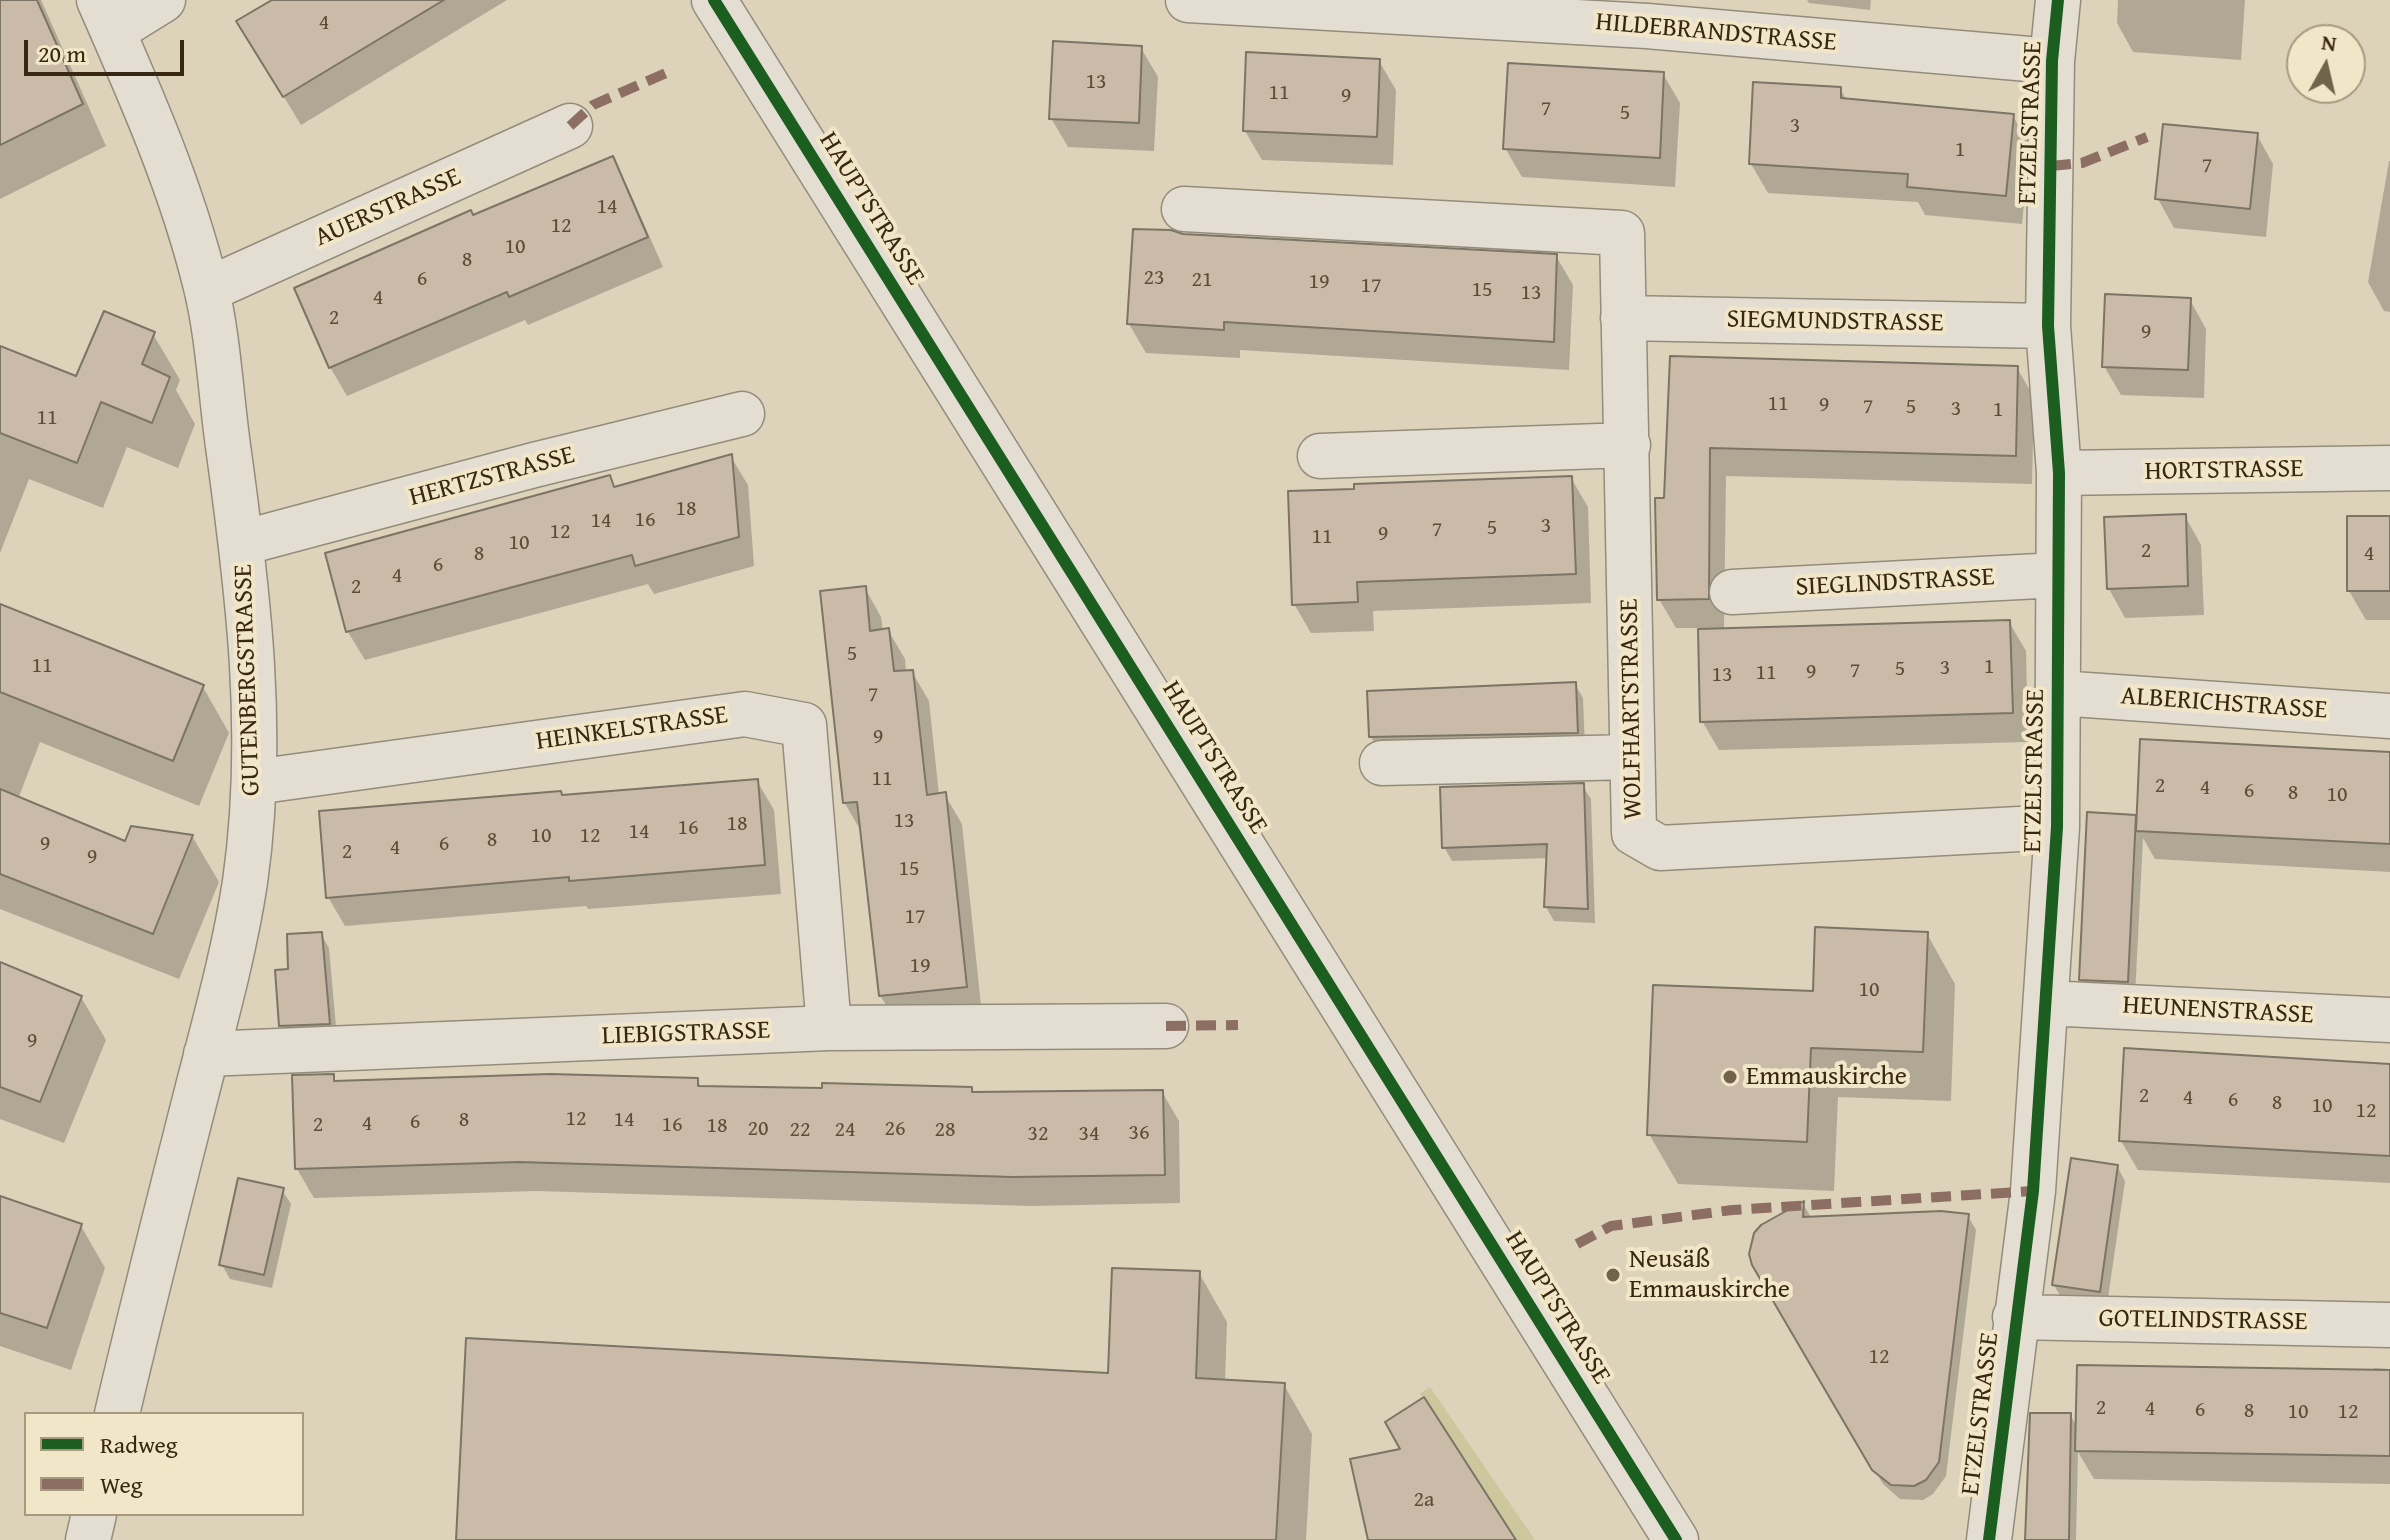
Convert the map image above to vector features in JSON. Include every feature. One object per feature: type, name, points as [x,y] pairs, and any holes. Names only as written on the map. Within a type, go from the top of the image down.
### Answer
[{"type":"street","points":[[106,16],[163,0]]},
{"type":"street","name":"HAUPTSTRASSE","points":[[714,0],[1676,1540]]},
{"type":"street","name":"HILDEBRANDSTRASSE","points":[[1188,0],[1647,26],[2052,61]]},
{"type":"street","name":"ETZELSTRASSE","points":[[1989,1540],[2033,1191],[2057,827],[2059,473],[2048,326],[2052,61],[2058,0]]},
{"type":"street","name":"GUTENBERGSTRASSE","points":[[106,16],[164,154],[207,290],[252,630],[255,782],[245,885],[223,996],[117,1412]]},
{"type":"street","name":"AUERSTRASSE","points":[[207,290],[570,126]]},
{"type":"street","name":"WOLFHARTSTRASSE","points":[[1184,209],[1622,233],[1634,833],[1660,848],[2057,827]]},
{"type":"street","name":"SIEGMUNDSTRASSE","points":[[1623,318],[2048,326]]},
{"type":"street","name":"HERTZSTRASSE","points":[[242,543],[534,465],[742,414]]},
{"type":"street","points":[[1320,456],[1628,445]]},
{"type":"street","name":"HORTSTRASSE","points":[[2059,473],[2390,468]]},
{"type":"street","name":"SIEGLINDSTRASSE","points":[[1732,592],[2058,575]]},
{"type":"street","name":"ALBERICHSTRASSE","points":[[2058,693],[2390,716]]},
{"type":"street","name":"HEINKELSTRASSE","points":[[255,782],[745,714],[804,725],[829,1028]]},
{"type":"street","points":[[1382,763],[1631,757]]},
{"type":"street","name":"HEUNENSTRASSE","points":[[2046,1003],[2390,1020]]},
{"type":"street","name":"LIEBIGSTRASSE","points":[[206,1054],[829,1028],[1166,1026]]},
{"type":"street","name":"GOTELINDSTRASSE","points":[[2015,1317],[2390,1325]]},
{"type":"street","points":[[88,1540],[94,1516]]},
{"type":"shaded area","points":[[1430,1387],[1535,1540],[1516,1540],[1424,1397],[1419,1394]]},
{"type":"building","points":[[0,0],[37,0],[83,104],[0,145]]},
{"type":"building","points":[[272,0],[444,0],[283,97],[236,21]]},
{"type":"building","points":[[1053,41],[1142,46],[1139,123],[1049,119]]},
{"type":"building","points":[[1246,52],[1380,59],[1377,137],[1243,131]]},
{"type":"building","points":[[1508,63],[1664,72],[1660,158],[1503,149]]},
{"type":"building","points":[[1753,82],[1841,87],[1841,98],[2014,114],[2006,196],[1907,187],[1908,174],[1749,164]]},
{"type":"building","points":[[2163,124],[2258,133],[2250,209],[2155,199]]},
{"type":"building","points":[[613,156],[648,237],[509,297],[507,292],[329,368],[294,288],[471,210],[473,215]]},
{"type":"building","points":[[1133,229],[1557,254],[1554,342],[1224,322],[1224,330],[1127,324]]},
{"type":"building","points":[[2105,294],[2191,298],[2188,370],[2102,367]]},
{"type":"building","points":[[104,311],[155,332],[142,364],[170,377],[152,423],[101,402],[77,463],[0,433],[0,346],[76,376]]},
{"type":"building","points":[[1670,356],[2018,366],[2016,456],[1710,448],[1709,599],[1657,600],[1655,498],[1664,498]]},
{"type":"building","points":[[732,454],[739,537],[635,566],[632,555],[346,632],[325,553],[610,475],[614,487]]},
{"type":"building","points":[[1572,476],[1576,574],[1357,582],[1358,602],[1292,605],[1288,491],[1354,489],[1354,484]]},
{"type":"building","points":[[2186,514],[2188,586],[2107,589],[2104,517]]},
{"type":"building","points":[[2347,516],[2390,516],[2390,591],[2347,591]]},
{"type":"building","points":[[866,586],[870,631],[889,628],[894,671],[913,670],[927,795],[946,792],[967,987],[879,996],[857,802],[843,803],[820,591]]},
{"type":"building","points":[[0,604],[204,685],[173,761],[0,692]]},
{"type":"building","points":[[2010,620],[2013,713],[1700,722],[1698,629]]},
{"type":"building","points":[[1576,682],[1578,733],[1369,737],[1367,691]]},
{"type":"building","points":[[2140,739],[2390,752],[2390,844],[2136,831]]},
{"type":"building","points":[[758,779],[765,865],[569,881],[569,877],[326,898],[319,811]]},
{"type":"building","points":[[1584,783],[1588,909],[1544,907],[1547,844],[1442,848],[1440,787]]},
{"type":"building","points":[[0,789],[125,841],[131,826],[193,835],[153,934],[0,874]]},
{"type":"building","points":[[2087,812],[2136,815],[2128,982],[2079,980]]},
{"type":"building","points":[[1815,927],[1928,932],[1923,1052],[1811,1048],[1807,1142],[1647,1135],[1653,985],[1813,991]]},
{"type":"building","points":[[322,932],[330,1024],[279,1026],[275,970],[288,969],[287,934]]},
{"type":"building","points":[[0,962],[82,996],[40,1102],[0,1087]]},
{"type":"building","points":[[2124,1048],[2390,1064],[2390,1156],[2119,1141]]},
{"type":"building","points":[[334,1074],[334,1081],[550,1074],[698,1078],[698,1086],[822,1088],[822,1083],[972,1087],[972,1092],[1163,1090],[1165,1175],[1013,1177],[519,1162],[295,1169],[292,1075]]},
{"type":"building","points":[[2071,1158],[2118,1165],[2100,1292],[2052,1285]]},
{"type":"building","points":[[238,1178],[284,1188],[264,1275],[219,1265]]},
{"type":"building","points":[[0,1196],[82,1224],[47,1328],[0,1313]]},
{"type":"building","points":[[1804,1201],[1803,1217],[1941,1211],[1969,1214],[1939,1462],[1926,1480],[1914,1486],[1891,1485],[1872,1470],[1752,1265],[1749,1254],[1754,1233],[1761,1225]]},
{"type":"building","points":[[1112,1268],[1200,1271],[1196,1378],[1285,1383],[1276,1540],[456,1540],[466,1338],[1108,1373]]},
{"type":"building","points":[[2077,1365],[2390,1370],[2390,1456],[2075,1451]]},
{"type":"building","points":[[1424,1397],[1516,1540],[1368,1540],[1350,1459],[1400,1449],[1385,1422]]},
{"type":"building","points":[[2030,1413],[2071,1413],[2069,1540],[2025,1540]]},
{"type":"marked path","points":[[570,126],[593,105],[666,73]]},
{"type":"marked path","points":[[2051,166],[2082,163],[2147,137]]},
{"type":"marked path","points":[[1166,1026],[1238,1025]]},
{"type":"marked path","points":[[1577,1244],[1611,1226],[1732,1210],[2033,1191]]},
{"type":"cycle path","points":[[714,0],[1676,1540]]},
{"type":"cycle path","points":[[1989,1540],[2033,1191],[2057,827],[2059,473],[2048,326],[2052,61],[2058,0]]},
{"type":"place","name":"Emmauskirche","points":[[1730,1077]]},
{"type":"place","name":"Neusäß Emmauskirche","points":[[1613,1275]]}]
